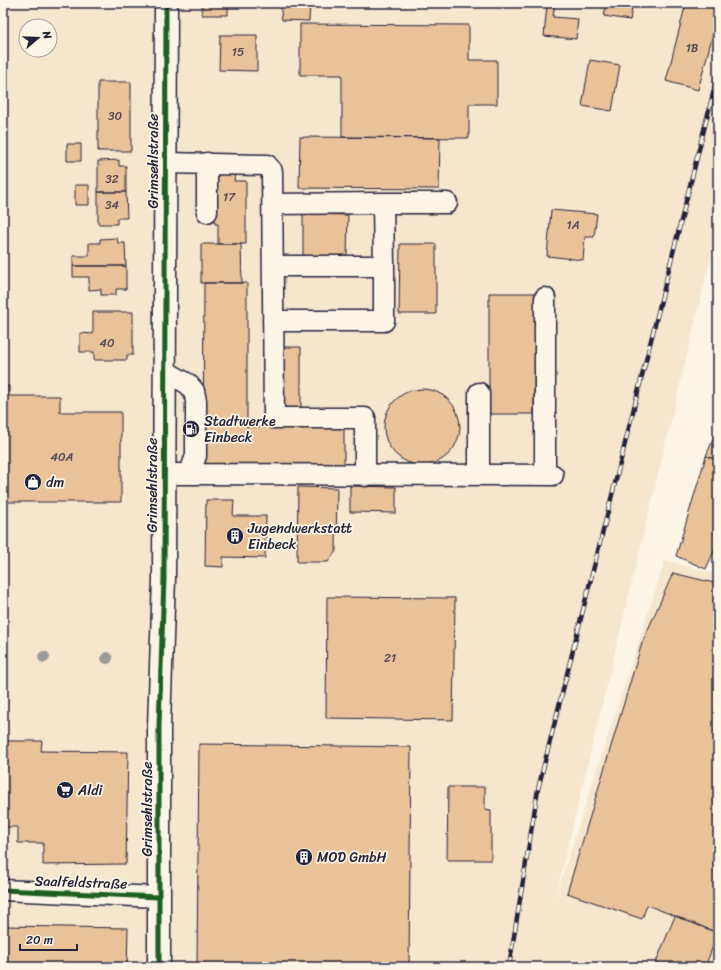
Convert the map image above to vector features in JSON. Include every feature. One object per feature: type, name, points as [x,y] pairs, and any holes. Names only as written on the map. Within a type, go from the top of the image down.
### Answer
[{"type":"main road","name":"Grimsehlstraße","points":[[159,967],[159,726],[164,602],[166,3]]},
{"type":"street","points":[[166,163],[267,165],[272,171],[274,418],[365,418],[365,476]]},
{"type":"street","points":[[207,163],[207,212]]},
{"type":"street","points":[[273,204],[447,203]]},
{"type":"street","points":[[273,321],[384,321],[383,204]]},
{"type":"street","points":[[273,266],[384,266]]},
{"type":"street","points":[[164,474],[365,476],[549,475],[545,298]]},
{"type":"street","points":[[165,371],[188,384],[194,391],[196,401],[196,456],[189,474]]},
{"type":"street","points":[[479,393],[479,475]]},
{"type":"street","name":"Saalfeldstraße","points":[[3,890],[158,897]]},
{"type":"shaded area","points":[[3,3],[718,3],[718,228],[556,895],[665,560],[718,575],[718,967],[3,967]]},
{"type":"building","points":[[202,3],[228,3],[228,15],[202,15]]},
{"type":"building","points":[[280,3],[310,3],[309,21],[282,20]]},
{"type":"building","points":[[527,3],[555,3],[553,17],[578,19],[576,39],[544,36],[547,5]]},
{"type":"building","points":[[606,3],[633,3],[630,20],[604,16]]},
{"type":"building","points":[[686,3],[718,3],[718,15],[698,90],[666,81]]},
{"type":"building","points":[[300,24],[469,25],[469,60],[497,60],[497,104],[469,104],[469,138],[342,137],[342,75],[300,75]]},
{"type":"building","points":[[220,35],[257,35],[257,71],[219,70]]},
{"type":"building","points":[[590,60],[620,65],[612,111],[582,106]]},
{"type":"building","points":[[98,82],[131,82],[131,151],[98,151]]},
{"type":"building","points":[[300,137],[440,138],[439,189],[299,188]]},
{"type":"building","points":[[67,144],[81,144],[81,161],[67,161]]},
{"type":"building","points":[[119,160],[119,166],[126,166],[126,192],[98,192],[98,161]]},
{"type":"building","points":[[217,173],[235,173],[234,181],[246,181],[246,244],[218,244],[218,224],[215,224],[212,182],[217,183]]},
{"type":"building","points":[[75,185],[89,185],[89,205],[75,205]]},
{"type":"building","points":[[98,192],[126,192],[127,218],[117,218],[117,224],[98,224]]},
{"type":"building","points":[[551,210],[597,214],[594,237],[585,237],[583,260],[547,256]]},
{"type":"building","points":[[303,214],[348,215],[347,257],[303,257]]},
{"type":"building","points":[[117,238],[118,243],[125,243],[126,266],[73,266],[73,256],[89,256],[89,243],[100,243],[100,239]]},
{"type":"building","points":[[201,244],[241,244],[242,283],[201,283]]},
{"type":"building","points":[[400,244],[436,244],[436,314],[399,314]]},
{"type":"building","points":[[73,266],[126,266],[126,289],[116,289],[116,295],[101,295],[101,289],[89,290],[89,277],[73,277]]},
{"type":"building","points":[[204,283],[247,283],[247,427],[344,427],[344,464],[203,464]]},
{"type":"building","points":[[489,293],[535,293],[534,414],[489,414]]},
{"type":"building","points":[[93,312],[133,312],[133,355],[127,355],[127,360],[94,360],[94,352],[80,352],[80,333],[93,334]]},
{"type":"building","points":[[280,347],[301,347],[301,412],[280,412]]},
{"type":"building","points":[[3,386],[9,386],[9,396],[60,396],[60,412],[121,412],[121,502],[3,502]]},
{"type":"building","points":[[422,389],[436,392],[449,400],[457,413],[460,427],[457,441],[449,454],[436,462],[422,465],[408,462],[395,454],[387,441],[384,427],[387,413],[395,400],[408,392]]},
{"type":"building","points":[[718,427],[718,460],[706,456]]},
{"type":"building","points":[[706,456],[718,460],[718,542],[706,569],[676,556]]},
{"type":"building","points":[[350,486],[396,487],[396,513],[350,512]]},
{"type":"building","points":[[298,487],[337,488],[336,551],[328,562],[297,562]]},
{"type":"building","name":"Jugendwerkstatt Einbeck","points":[[206,500],[234,500],[233,516],[266,516],[265,558],[223,557],[223,567],[205,566]]},
{"type":"building","points":[[673,573],[718,584],[718,933],[647,905],[642,919],[567,893],[642,643]]},
{"type":"building","points":[[327,597],[455,598],[453,720],[326,718]]},
{"type":"building","name":"Aldi","points":[[3,741],[42,741],[41,751],[128,752],[126,864],[43,865],[43,843],[18,843],[18,827],[3,827]]},
{"type":"building","name":"MOD GmbH","points":[[199,744],[411,747],[409,967],[197,967]]},
{"type":"building","points":[[448,787],[485,787],[485,809],[491,810],[491,860],[447,860]]},
{"type":"building","points":[[675,916],[718,933],[705,967],[654,967]]},
{"type":"building","points":[[3,926],[128,928],[127,967],[3,967]]},
{"type":"railway","points":[[509,967],[538,789],[718,74]]},
{"type":"cycle path","points":[[159,967],[159,726],[164,578],[166,3]]},
{"type":"cycle path","points":[[3,890],[158,897]]},
{"type":"place","name":"Stadtwerke Einbeck","points":[[191,429]]},
{"type":"place","name":"dm","points":[[33,482]]},
{"type":"place","name":"Jugendwerkstatt Einbeck","points":[[235,536]]},
{"type":"place","name":"Aldi","points":[[65,790]]},
{"type":"place","name":"MOD GmbH","points":[[304,857]]}]
